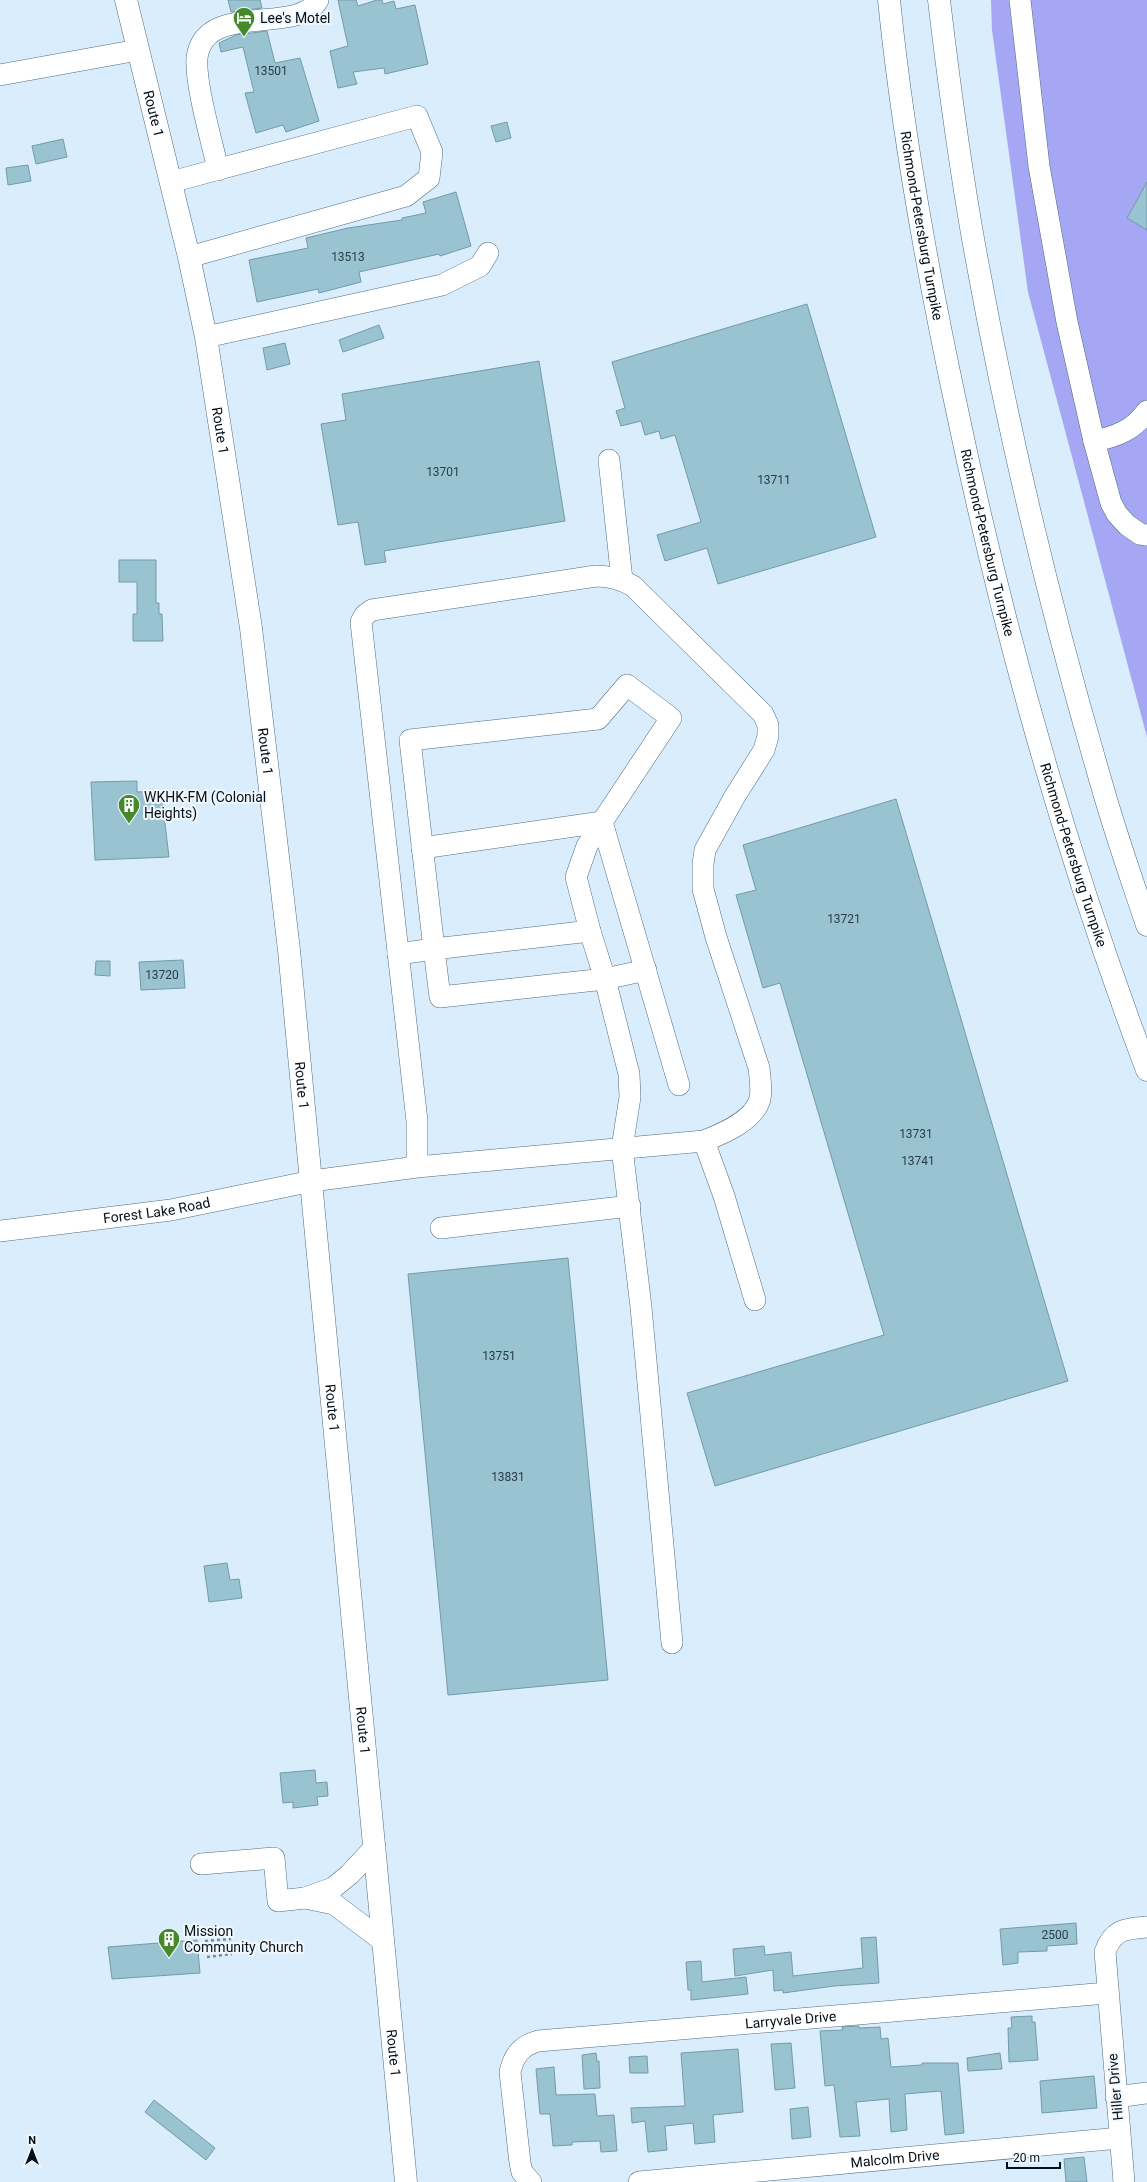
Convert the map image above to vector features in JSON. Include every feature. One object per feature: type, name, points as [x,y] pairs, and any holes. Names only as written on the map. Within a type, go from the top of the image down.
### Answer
[{"type":"main road","name":"Route 1","points":[[126,0],[189,256],[206,338],[251,628],[284,901],[312,1181],[406,2182]]},
{"type":"main road","name":"Richmond-Petersburg Turnpike","points":[[889,0],[908,148],[933,296],[980,519],[1026,698],[1069,848],[1121,1001],[1147,1070]]},
{"type":"main road","points":[[939,0],[952,108],[975,250],[1011,431],[1070,670],[1103,791],[1147,925]]},
{"type":"street","points":[[218,170],[200,89],[197,59],[200,43],[209,30],[223,24],[262,17],[297,14],[314,7],[318,0]]},
{"type":"street","points":[[1020,0],[1039,166],[1067,322],[1094,441],[1111,503],[1117,514],[1127,526],[1140,534],[1147,535]]},
{"type":"street","points":[[0,75],[138,50]]},
{"type":"street","points":[[171,182],[417,116],[432,152],[429,178],[406,196],[189,256]]},
{"type":"street","points":[[206,338],[442,285],[480,266],[488,253]]},
{"type":"street","points":[[1094,441],[1111,438],[1127,430],[1147,411]]},
{"type":"street","points":[[417,1167],[417,1121],[361,622],[365,615],[372,610],[596,576],[605,576],[622,580],[609,460]]},
{"type":"street","name":"Forest Lake Road","points":[[0,1231],[171,1210],[312,1181],[417,1167],[704,1141],[725,1134],[741,1123],[760,1100],[761,1082],[759,1068],[716,937],[703,889],[703,864],[706,850],[735,796],[764,750],[768,736],[768,725],[763,714],[633,586],[622,580]]},
{"type":"street","points":[[646,970],[605,979],[440,996],[410,740],[598,719],[627,685],[671,718],[587,846],[576,877],[590,931],[605,979],[629,1074],[630,1097],[622,1148],[630,1206],[672,1643]]},
{"type":"street","points":[[422,848],[602,822]]},
{"type":"street","points":[[602,822],[679,1085]]},
{"type":"street","points":[[398,954],[590,931]]},
{"type":"street","points":[[704,1141],[724,1196],[755,1300]]},
{"type":"street","points":[[441,1228],[630,1206]]},
{"type":"street","points":[[201,1864],[274,1858],[278,1901],[305,1898],[333,1888],[350,1874],[375,1847]]},
{"type":"street","points":[[305,1898],[334,1904],[383,1941]]},
{"type":"street","points":[[1107,1993],[1105,1952],[1109,1941],[1115,1935],[1126,1929],[1147,1927]]},
{"type":"street","name":"Hiller Drive","points":[[1107,1993],[1124,2182]]},
{"type":"street","name":"Larryvale Drive","points":[[531,2182],[522,2172],[520,2163],[510,2072],[513,2060],[519,2051],[529,2044],[538,2041],[1107,1993]]},
{"type":"street","points":[[1116,2097],[1147,2093]]},
{"type":"street","name":"Malcolm Drive","points":[[670,2181],[1120,2138]]},
{"type":"street","points":[[639,2182],[670,2181]]},
{"type":"path","points":[[205,1941],[231,1939]]},
{"type":"path","points":[[207,1957],[232,1954]]},
{"type":"shaded area","points":[[991,0],[1147,0],[1147,737],[1028,292],[992,30]]},
{"type":"building","points":[[228,0],[260,0],[262,8],[231,12]]},
{"type":"building","points":[[338,0],[356,0],[358,6],[377,0],[382,0],[383,4],[394,1],[396,9],[415,5],[428,64],[385,74],[384,68],[353,72],[357,84],[338,88],[330,51],[348,46]]},
{"type":"building","points":[[267,31],[275,63],[300,58],[319,121],[286,132],[283,125],[256,133],[245,93],[254,92],[243,47],[221,52],[219,43],[236,35]]},
{"type":"building","points":[[507,122],[511,138],[496,142],[491,126]]},
{"type":"building","points":[[63,139],[67,157],[36,164],[32,146]]},
{"type":"building","points":[[28,165],[31,181],[8,185],[6,168]]},
{"type":"building","points":[[1147,182],[1147,230],[1127,218]]},
{"type":"building","points":[[456,192],[471,246],[440,256],[439,254],[359,272],[361,282],[319,293],[318,289],[257,302],[249,260],[308,248],[306,238],[348,228],[402,220],[402,218],[426,213],[423,202]]},
{"type":"building","points":[[807,304],[876,537],[718,584],[707,548],[665,561],[657,535],[701,522],[675,435],[661,439],[659,431],[645,435],[641,421],[621,426],[616,411],[625,408],[612,362]]},
{"type":"building","points":[[379,325],[384,338],[343,352],[339,340]]},
{"type":"building","points":[[285,343],[290,364],[267,370],[263,348]]},
{"type":"building","points":[[539,361],[565,521],[384,551],[386,562],[365,565],[358,522],[338,525],[321,424],[346,420],[342,394]]},
{"type":"building","points":[[119,560],[156,560],[156,603],[159,603],[159,614],[162,614],[163,641],[133,641],[133,614],[137,614],[137,582],[119,582]]},
{"type":"building","name":"WKHK-FM (Colonial Heights)","points":[[137,781],[137,792],[161,791],[169,857],[95,860],[91,782]]},
{"type":"building","points":[[896,799],[1068,1381],[715,1486],[687,1393],[884,1335],[780,983],[763,988],[736,895],[756,890],[743,845]]},
{"type":"building","points":[[183,960],[185,988],[141,990],[139,962]]},
{"type":"building","points":[[96,961],[110,961],[110,976],[95,975]]},
{"type":"building","points":[[568,1258],[608,1680],[448,1695],[408,1274]]},
{"type":"building","points":[[227,1563],[230,1580],[239,1579],[242,1598],[209,1602],[204,1566]]},
{"type":"building","points":[[315,1770],[316,1783],[327,1782],[328,1796],[317,1797],[318,1805],[293,1808],[293,1802],[283,1803],[280,1773]]},
{"type":"building","points":[[1076,1923],[1077,1944],[1047,1946],[1047,1951],[1018,1952],[1018,1963],[1003,1965],[1000,1929]]},
{"type":"building","points":[[876,1937],[879,1983],[834,1986],[783,1993],[783,1990],[774,1991],[773,1970],[735,1976],[733,1949],[764,1946],[765,1955],[791,1952],[793,1976],[863,1968],[861,1938]]},
{"type":"building","name":"Mission Community Church","points":[[197,1940],[200,1973],[112,1979],[108,1947]]},
{"type":"building","points":[[701,1961],[702,1982],[746,1977],[748,1994],[691,2000],[691,1990],[688,1990],[686,1962]]},
{"type":"building","points":[[1032,2016],[1032,2022],[1035,2022],[1038,2060],[1009,2062],[1008,2028],[1012,2028],[1011,2017]]},
{"type":"building","points":[[859,2026],[859,2028],[880,2027],[881,2039],[888,2038],[891,2067],[922,2065],[922,2063],[958,2063],[964,2133],[945,2135],[941,2091],[905,2094],[907,2130],[891,2132],[889,2099],[856,2102],[860,2136],[840,2137],[834,2085],[825,2086],[820,2031],[843,2030],[842,2027]]},
{"type":"building","points":[[791,2043],[795,2088],[775,2090],[771,2044]]},
{"type":"building","points":[[738,2049],[743,2112],[713,2115],[715,2142],[695,2144],[693,2123],[665,2126],[667,2150],[648,2152],[645,2121],[632,2123],[631,2108],[685,2106],[681,2053]]},
{"type":"building","points":[[596,2053],[597,2061],[599,2061],[600,2088],[584,2089],[582,2055]]},
{"type":"building","points":[[1000,2053],[1002,2069],[968,2071],[967,2058]]},
{"type":"building","points":[[647,2056],[648,2073],[630,2073],[629,2057]]},
{"type":"building","points":[[554,2067],[556,2095],[595,2094],[597,2116],[614,2115],[617,2151],[601,2152],[600,2141],[572,2142],[572,2145],[553,2146],[550,2114],[540,2114],[536,2069]]},
{"type":"building","points":[[1094,2076],[1097,2108],[1042,2113],[1040,2081]]},
{"type":"building","points":[[154,2100],[215,2148],[206,2160],[145,2112]]},
{"type":"building","points":[[808,2107],[811,2137],[792,2139],[790,2109]]},
{"type":"building","points":[[1084,2157],[1087,2182],[1066,2182],[1064,2159]]},
{"type":"place","name":"Lee's Motel","points":[[244,38]]},
{"type":"place","name":"WKHK-FM (Colonial Heights)","points":[[129,824]]},
{"type":"place","name":"Mission Community Church","points":[[169,1958]]}]
